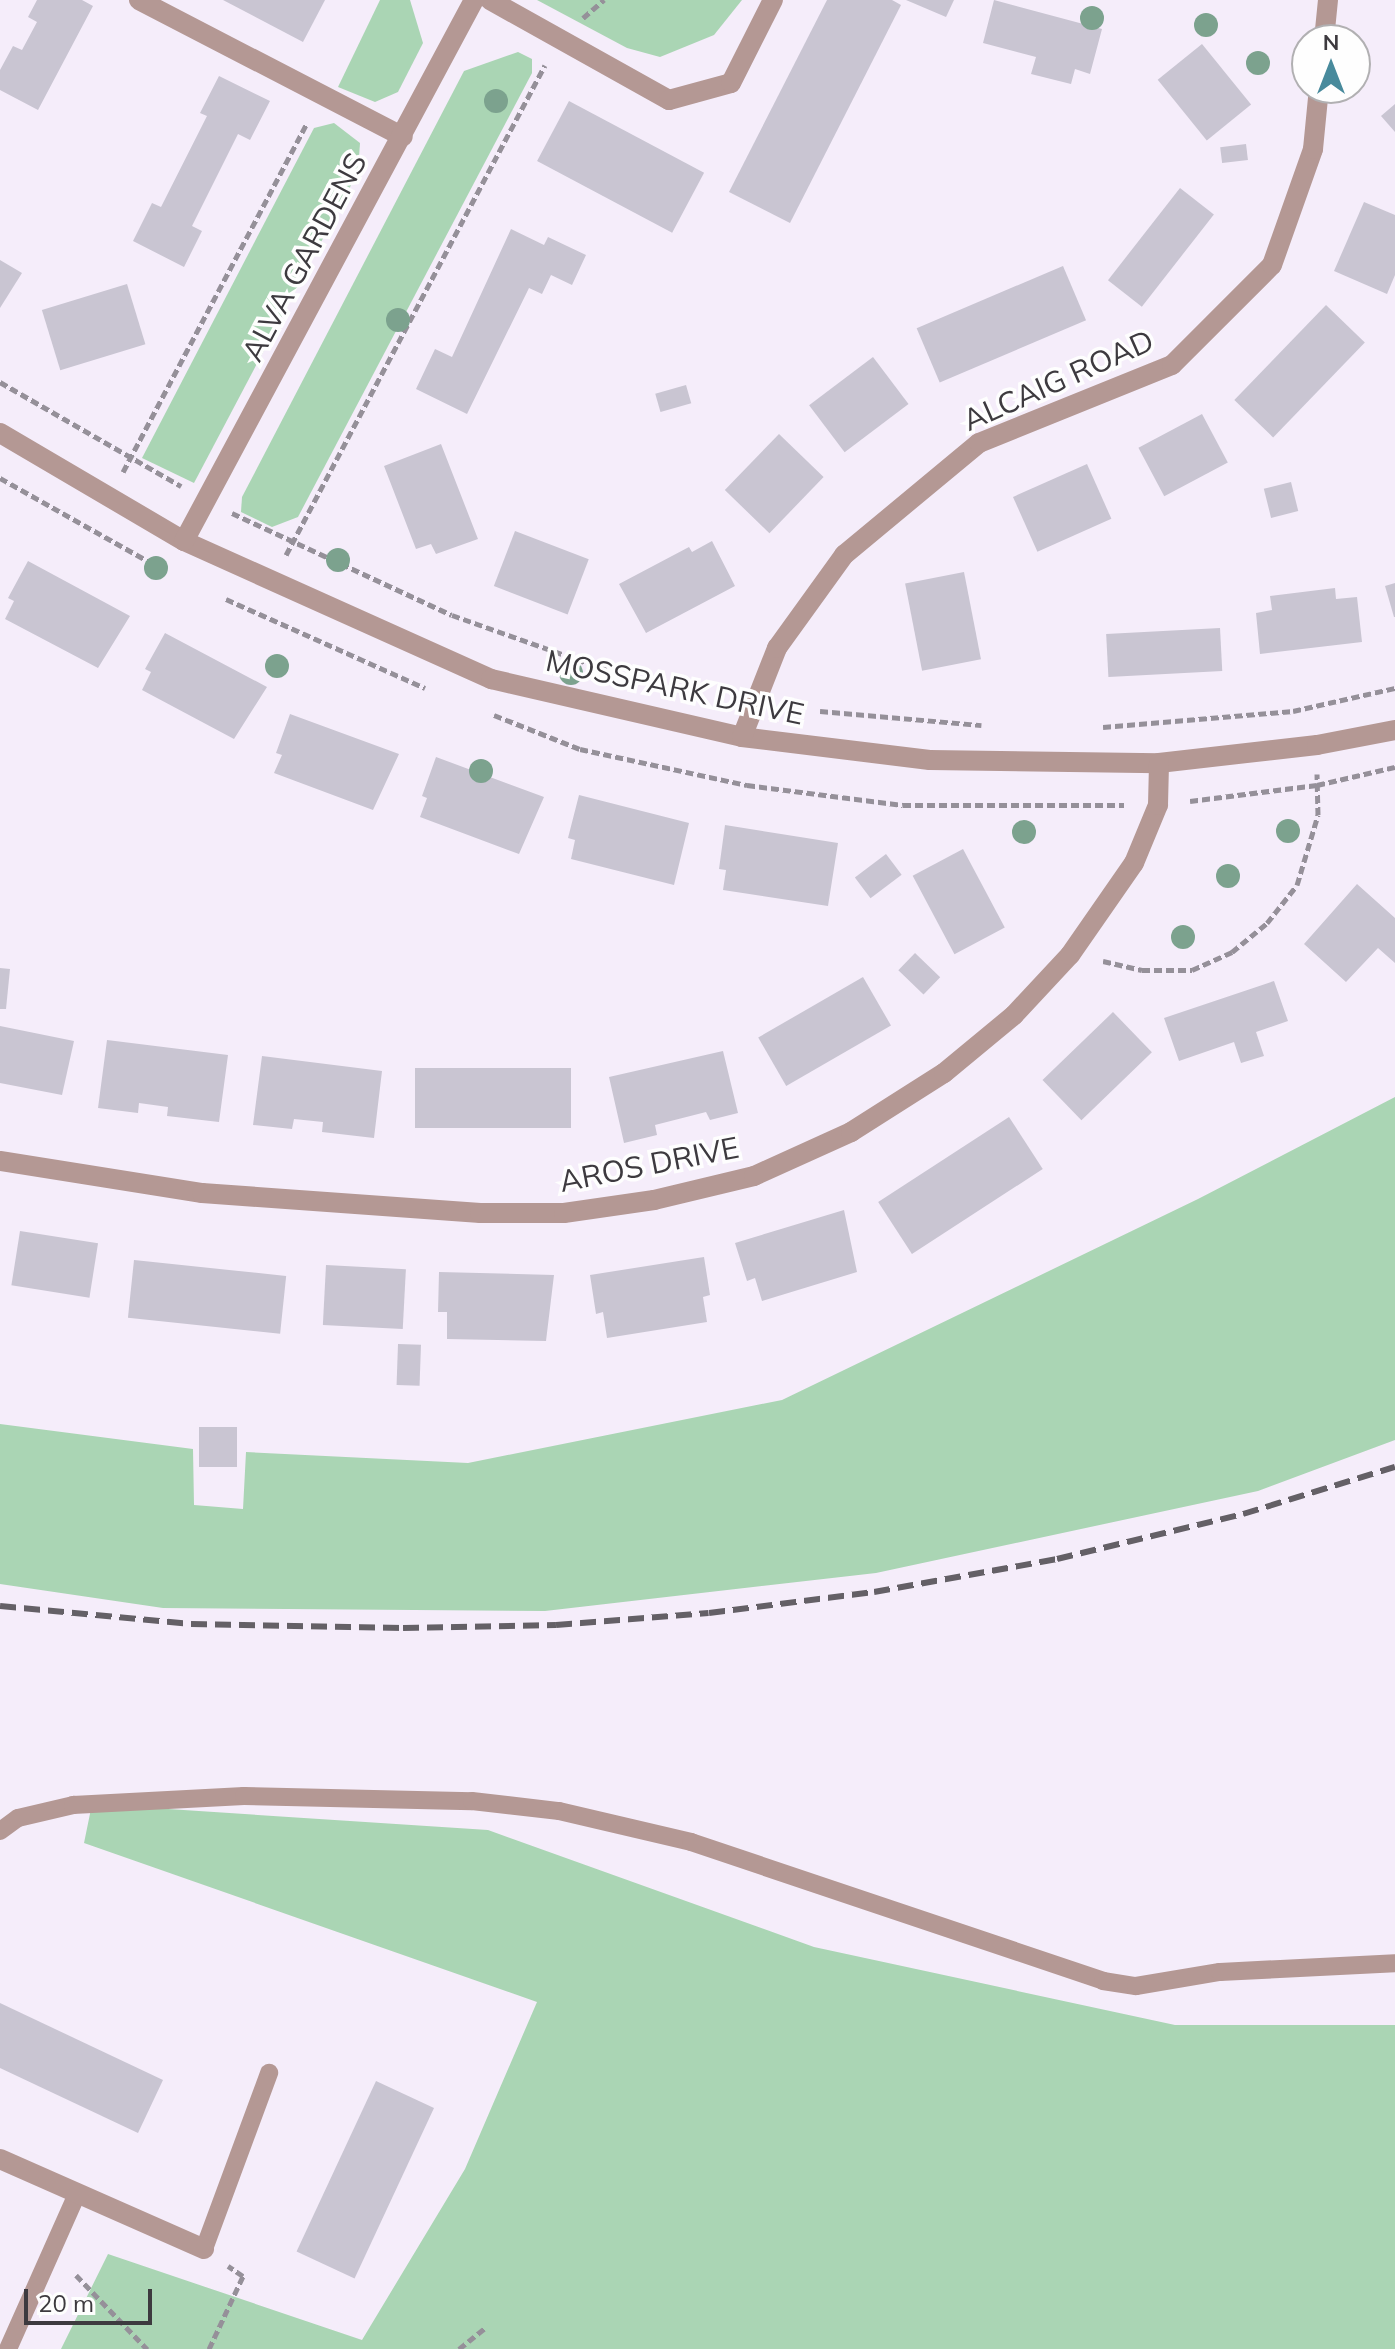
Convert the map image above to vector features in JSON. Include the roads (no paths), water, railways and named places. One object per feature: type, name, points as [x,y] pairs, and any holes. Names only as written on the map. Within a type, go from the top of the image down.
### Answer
[{"type":"street","points":[[139,0],[403,137]]},
{"type":"street","name":"ALVA GARDENS","points":[[184,541],[474,0]]},
{"type":"street","points":[[490,0],[669,100],[731,83],[773,0]]},
{"type":"street","points":[[1326,24],[1328,0]]},
{"type":"street","name":"ALCAIG ROAD","points":[[742,737],[777,648],[844,555],[979,443],[1172,365],[1272,265],[1313,149],[1317,104]]},
{"type":"street","name":"MOSSPARK DRIVE","points":[[0,433],[184,541],[491,679],[742,737],[930,760],[1159,763],[1317,745],[1395,730]]},
{"type":"street","name":"AROS DRIVE","points":[[0,1161],[202,1193],[480,1213],[564,1213],[654,1200],[754,1176],[851,1132],[944,1073],[1014,1015],[1070,955],[1134,863],[1158,805],[1159,763]]},
{"type":"street","points":[[0,2159],[76,2196],[204,2249]]},
{"type":"lane","points":[[0,1831],[18,1818],[73,1805],[244,1796],[472,1801],[559,1811],[691,1842],[1103,1981],[1136,1986],[1220,1972],[1395,1963]]},
{"type":"lane","points":[[204,2249],[269,2073]]},
{"type":"lane","points":[[8,2349],[76,2196]]},
{"type":"railway","points":[[0,1606],[191,1624],[403,1628],[556,1625],[709,1613],[874,1592],[1057,1559],[1243,1514],[1395,1467]]}]
